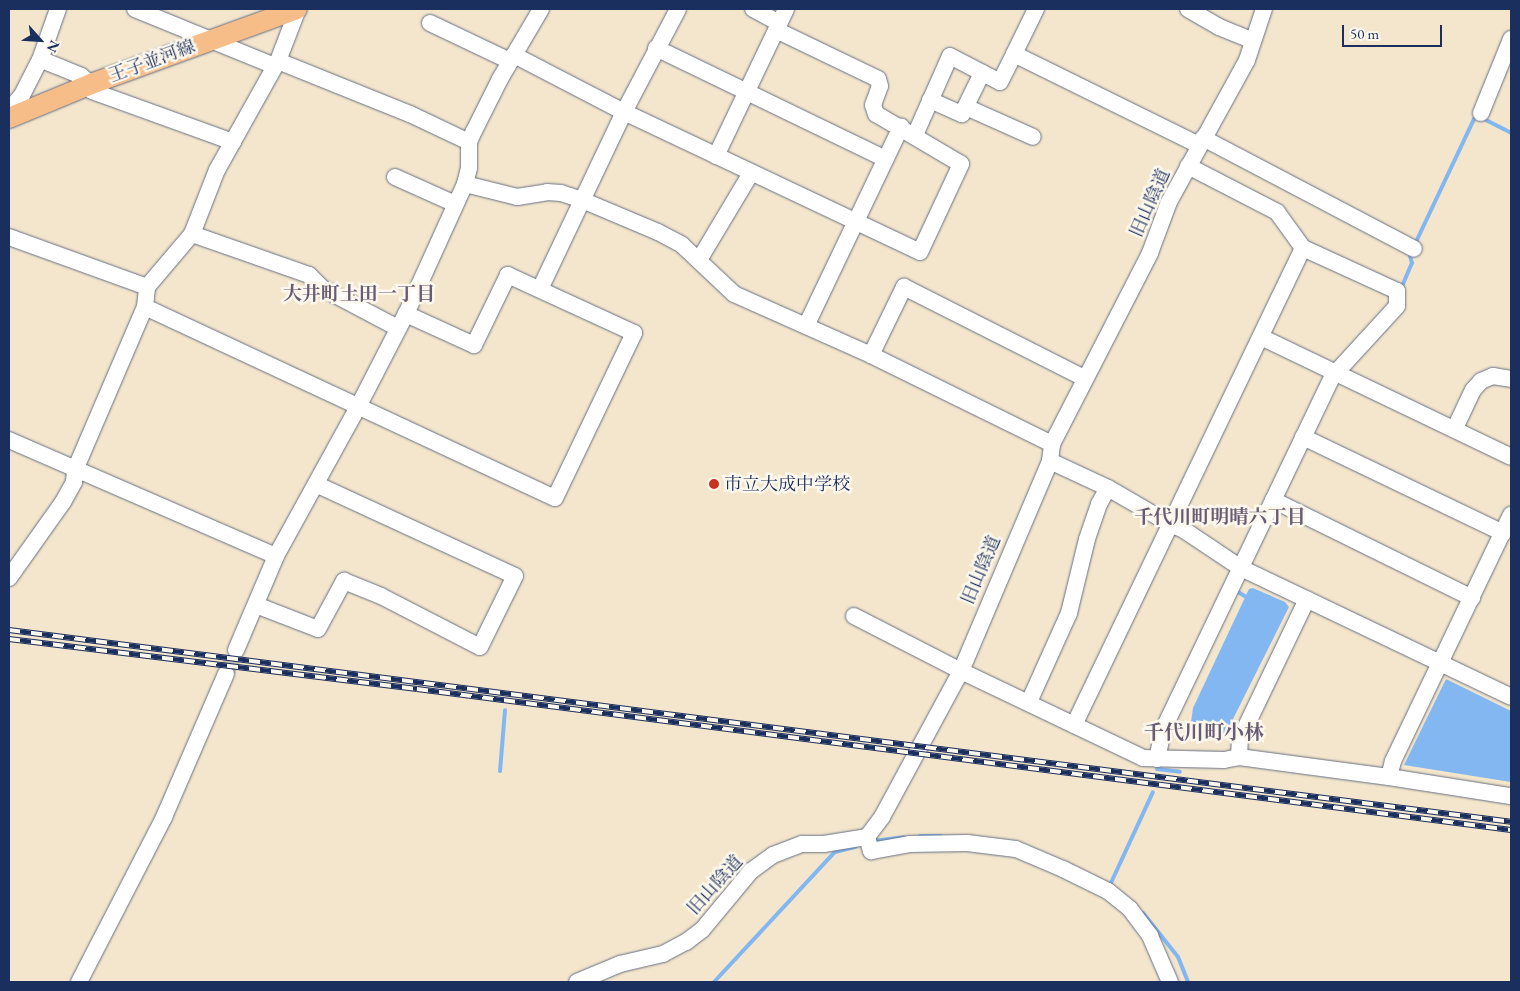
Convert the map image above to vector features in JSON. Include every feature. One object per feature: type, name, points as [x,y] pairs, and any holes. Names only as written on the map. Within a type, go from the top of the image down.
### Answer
[{"type":"main road","name":"王子並河線","points":[[9,118],[91,84],[298,9]]},
{"type":"street","points":[[9,118],[12,107],[22,95],[40,60],[58,9]]},
{"type":"street","points":[[135,9],[410,114],[469,142]]},
{"type":"street","points":[[9,578],[63,502],[74,482],[75,470],[145,307],[147,287],[192,234],[217,170],[277,64],[298,9]]},
{"type":"street","points":[[236,650],[276,556],[359,405],[402,321],[465,184],[469,142],[512,58],[541,9]]},
{"type":"street","points":[[540,289],[624,112],[678,9]]},
{"type":"street","points":[[430,23],[512,58],[920,252],[961,164],[908,131],[876,114],[873,105],[880,86],[878,79],[780,21],[753,9]]},
{"type":"street","points":[[806,326],[886,159],[930,100],[950,56],[1000,82],[1036,9]]},
{"type":"street","points":[[1188,9],[1219,27],[1252,40]]},
{"type":"street","name":"旧山陰道","points":[[576,982],[620,964],[663,954],[686,942],[702,930],[752,871],[772,855],[802,844],[824,844],[867,836],[882,817],[961,671],[1008,554],[1050,461],[1052,444],[1084,378],[1150,253],[1169,202],[1246,60],[1264,9]]},
{"type":"street","points":[[716,156],[780,21]]},
{"type":"street","points":[[1481,113],[1511,39]]},
{"type":"street","points":[[656,48],[886,159]]},
{"type":"street","points":[[1014,54],[1201,141],[1414,249]]},
{"type":"street","points":[[47,62],[81,76],[91,84],[92,91],[232,142]]},
{"type":"street","points":[[930,100],[962,114],[982,73]]},
{"type":"street","points":[[966,107],[1033,137]]},
{"type":"street","points":[[1157,759],[1163,730],[1332,377],[1397,306],[1397,291],[1303,248],[1277,212],[1188,166]]},
{"type":"street","points":[[699,260],[751,173]]},
{"type":"street","points":[[395,177],[455,204]]},
{"type":"street","points":[[465,184],[512,196],[547,192],[582,200],[658,232],[682,246],[734,294],[871,355],[1052,444]]},
{"type":"street","points":[[145,307],[359,405],[555,498],[634,333],[508,275],[474,345],[402,321],[322,288],[309,275],[192,234]]},
{"type":"street","points":[[9,238],[147,287]]},
{"type":"street","points":[[1074,725],[1303,248]]},
{"type":"street","points":[[871,355],[904,287],[1084,378]]},
{"type":"street","points":[[1261,337],[1511,457]]},
{"type":"street","points":[[1454,428],[1473,390],[1481,381],[1492,376],[1511,379]]},
{"type":"street","points":[[1303,437],[1503,533]]},
{"type":"street","points":[[9,440],[276,556]]},
{"type":"street","points":[[1050,461],[1108,488],[1170,524],[1184,530],[1241,568],[1440,662],[1510,692]]},
{"type":"street","points":[[256,605],[318,629],[344,582],[381,596],[480,647],[514,576],[316,484]]},
{"type":"street","points":[[1029,702],[1069,613],[1087,539],[1099,504],[1108,488]]},
{"type":"street","points":[[1273,500],[1472,598]]},
{"type":"street","points":[[1389,777],[1393,761],[1511,515]]},
{"type":"street","points":[[1239,757],[1240,739],[1307,599]]},
{"type":"street","points":[[854,616],[961,671],[1143,758],[1224,760],[1239,757],[1511,796]]},
{"type":"street","points":[[79,982],[164,817],[226,674]]},
{"type":"street","points":[[867,836],[871,851],[909,844],[967,843],[1016,850],[1108,890],[1130,909],[1150,936],[1170,982]]},
{"type":"water","points":[[1253,588],[1285,602],[1289,607],[1226,733],[1220,738],[1213,740],[1189,736],[1193,708],[1249,589]]},
{"type":"water","points":[[1446,679],[1511,711],[1511,782],[1404,765]]},
{"type":"waterway","points":[[1415,244],[1476,115]]},
{"type":"waterway","points":[[1482,118],[1511,133]]},
{"type":"waterway","points":[[1403,284],[1412,263],[1410,256]]},
{"type":"waterway","points":[[1235,590],[1248,598]]},
{"type":"waterway","points":[[500,771],[505,710]]},
{"type":"waterway","points":[[1157,769],[1180,772]]},
{"type":"waterway","points":[[1110,885],[1153,792]]},
{"type":"waterway","points":[[920,836],[941,836]]},
{"type":"waterway","points":[[873,841],[904,837]]},
{"type":"waterway","points":[[714,982],[835,852],[855,847]]},
{"type":"waterway","points":[[1143,913],[1178,957],[1188,982]]},
{"type":"tunnel","points":[[226,674],[236,650]]},
{"type":"railway","points":[[9,630],[1511,822]]},
{"type":"railway","points":[[9,639],[417,689],[1511,830]]},
{"type":"place","name":"市立大成中学校","points":[[714,484]]},
{"type":"district","name":"大井町土田一丁目","points":[[359,294]]},
{"type":"district","name":"千代川町明晴六丁目","points":[[1220,517]]},
{"type":"district","name":"千代川町小林","points":[[1204,732]]}]
